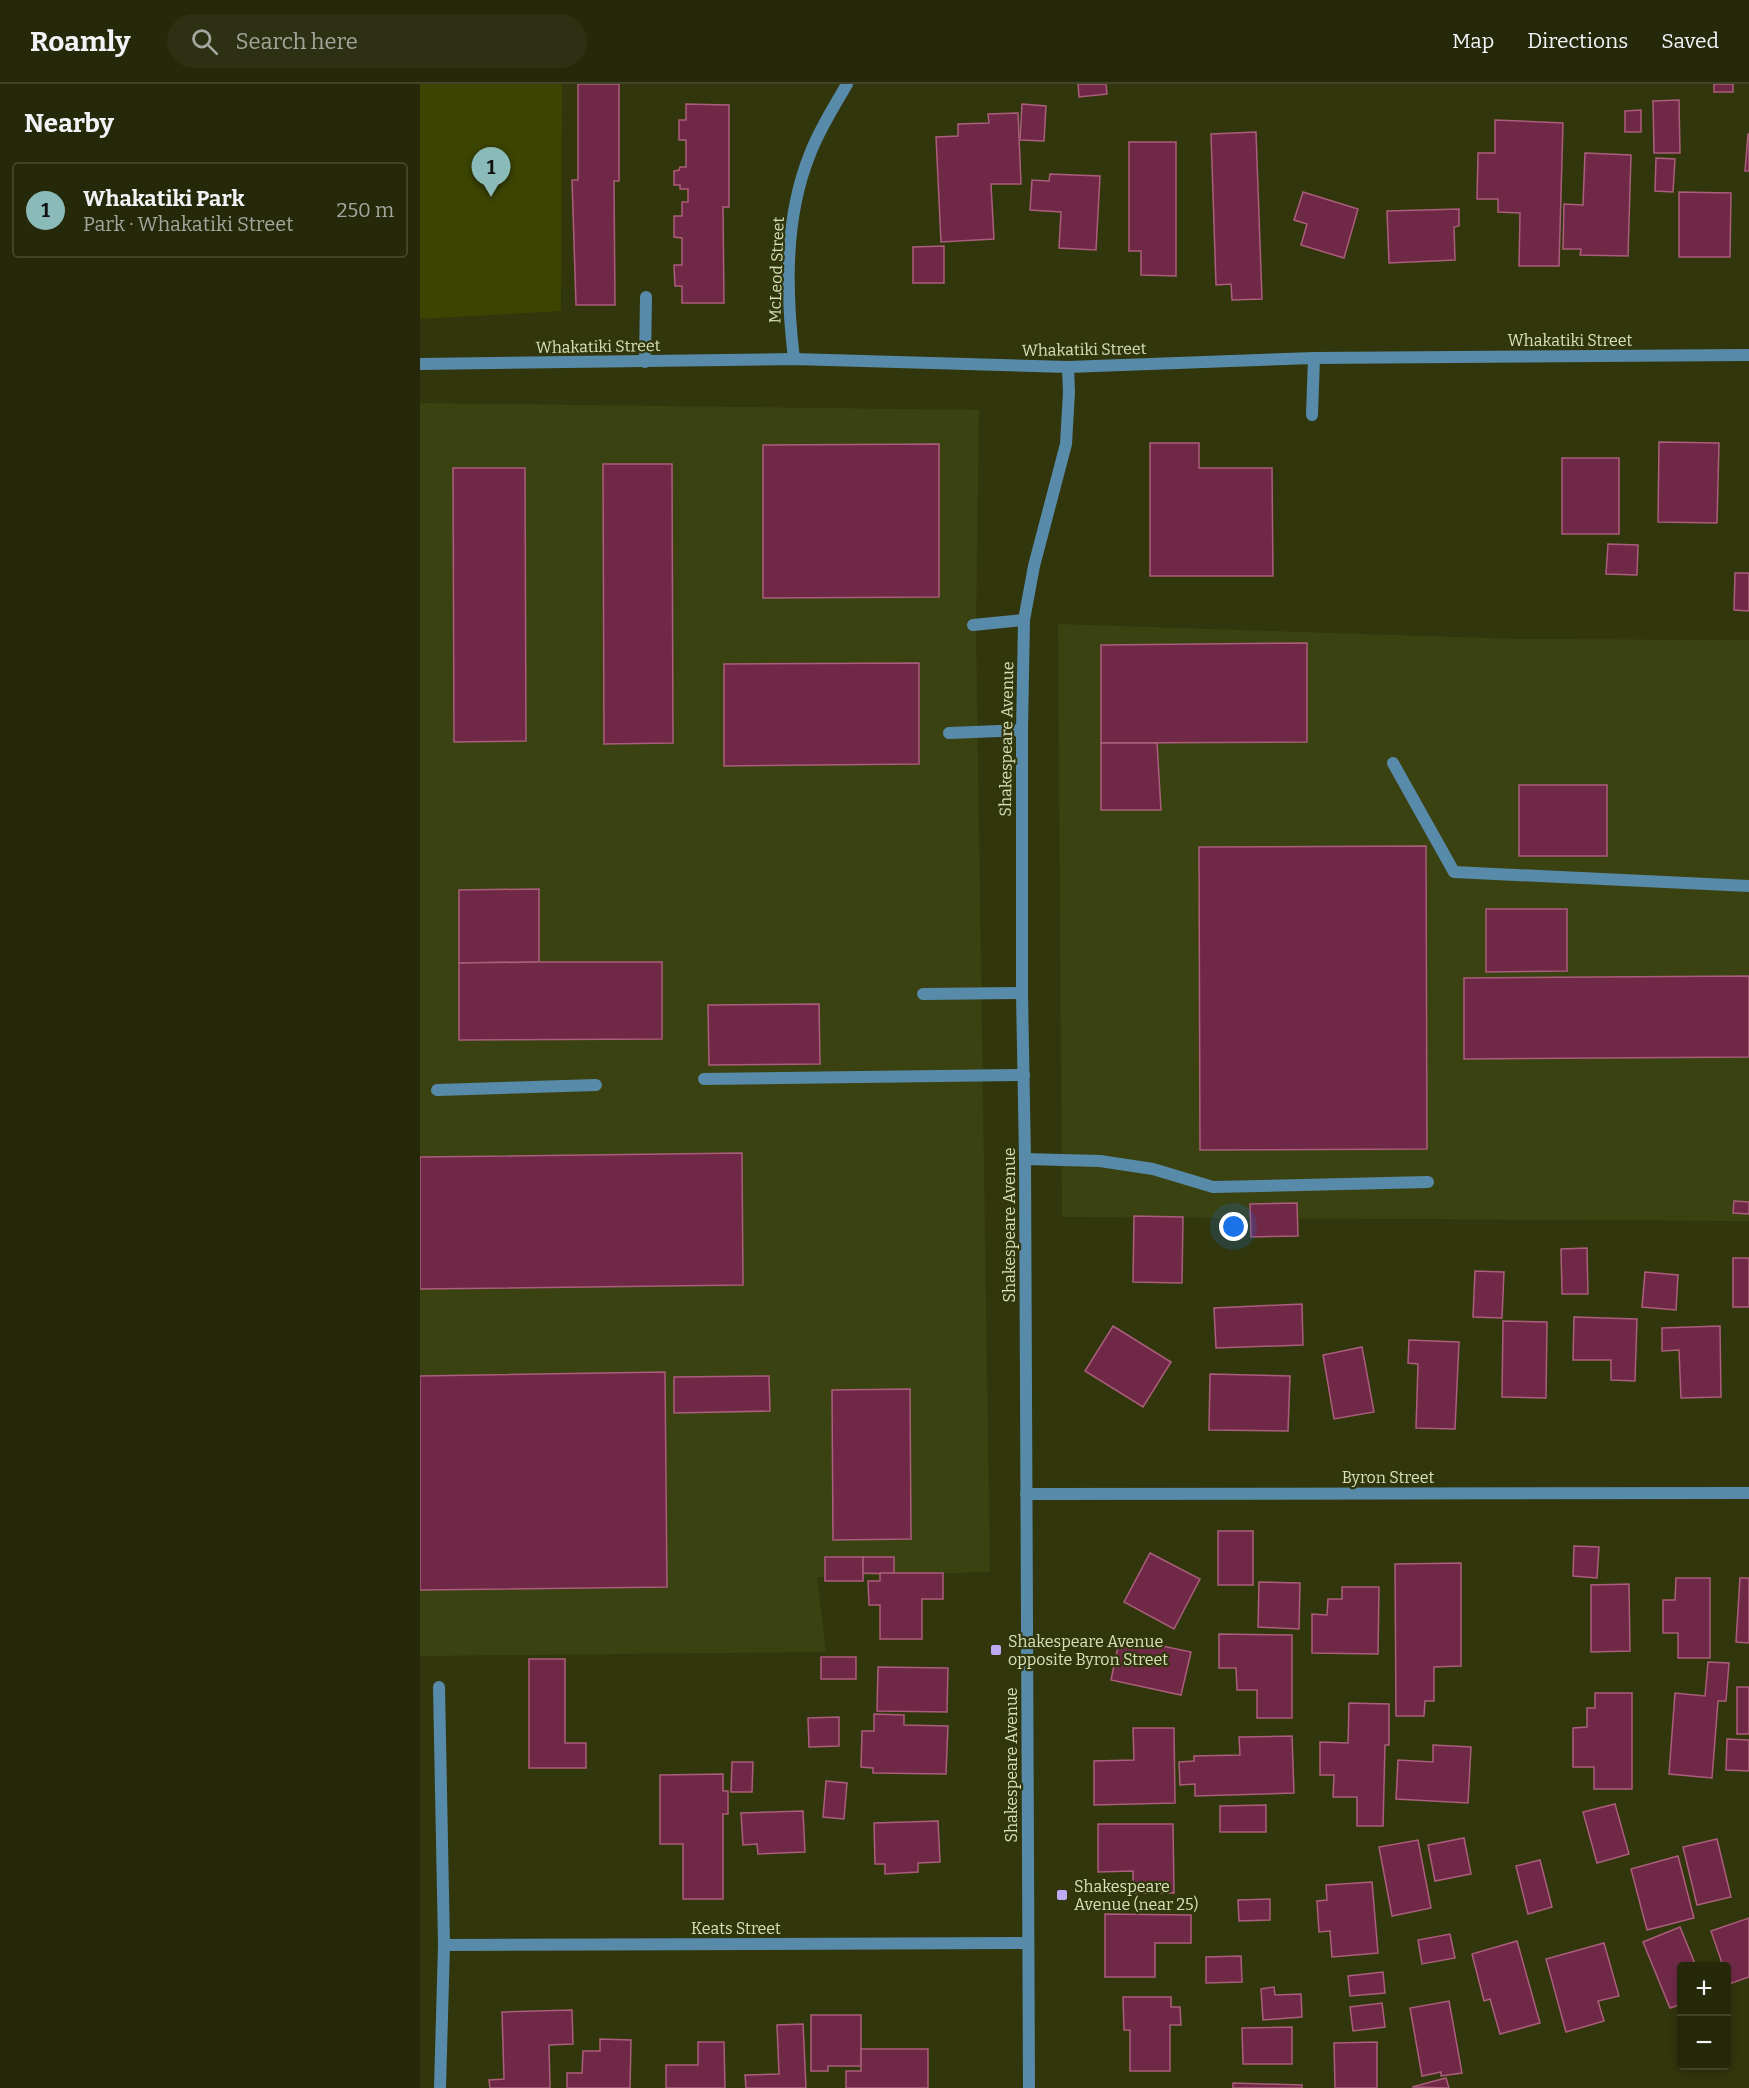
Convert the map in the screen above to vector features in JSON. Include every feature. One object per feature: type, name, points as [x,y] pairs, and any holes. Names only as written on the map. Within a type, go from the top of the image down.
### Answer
[{"type":"street","name":"McLeod Street","points":[[794,359],[789,322],[789,265],[799,186],[810,152],[847,84]]},
{"type":"street","points":[[645,362],[646,297]]},
{"type":"street","name":"Whakatiki Street","points":[[420,364],[794,359],[1068,367],[1314,358],[1749,355]]},
{"type":"street","points":[[1312,415],[1314,358]]},
{"type":"street","name":"Shakespeare Avenue","points":[[1029,2088],[1025,1159],[1022,993],[1024,620],[1034,566],[1066,444],[1068,367]]},
{"type":"street","points":[[973,625],[1024,620]]},
{"type":"street","points":[[949,733],[1022,730]]},
{"type":"street","points":[[1393,763],[1454,872],[1749,886]]},
{"type":"street","points":[[923,994],[1022,993]]},
{"type":"street","points":[[704,1079],[1024,1075]]},
{"type":"street","points":[[437,1090],[596,1085]]},
{"type":"street","points":[[1025,1159],[1100,1161],[1154,1169],[1213,1187],[1428,1182]]},
{"type":"street","name":"Byron Street","points":[[1026,1494],[1749,1493]]},
{"type":"street","points":[[439,1687],[444,1945],[440,2088]]},
{"type":"street","name":"Keats Street","points":[[444,1945],[1028,1943]]},
{"type":"shaded area","points":[[420,84],[562,84],[561,311],[420,319]]},
{"type":"shaded area","points":[[420,403],[979,410],[976,630],[990,1572],[817,1577],[826,1652],[420,1656]]},
{"type":"shaded area","points":[[1058,624],[1520,639],[1749,640],[1749,1221],[1062,1217]]},
{"type":"building","points":[[578,84],[619,84],[619,181],[614,181],[615,305],[576,305],[572,180],[578,180]]},
{"type":"building","points":[[1078,84],[1106,84],[1107,94],[1079,97]]},
{"type":"building","points":[[1714,84],[1733,84],[1733,92],[1714,92]]},
{"type":"building","points":[[1679,100],[1680,153],[1654,153],[1653,101]]},
{"type":"building","points":[[686,104],[729,105],[729,207],[723,207],[724,303],[682,303],[682,286],[675,286],[674,265],[682,265],[682,238],[674,237],[674,216],[682,216],[682,202],[688,202],[688,189],[680,189],[680,185],[674,185],[674,171],[679,170],[680,167],[686,167],[686,140],[679,140],[679,120],[686,120]]},
{"type":"building","points":[[1022,104],[1046,106],[1044,141],[1020,140]]},
{"type":"building","points":[[1641,110],[1641,132],[1625,132],[1625,111]]},
{"type":"building","points":[[1018,113],[1021,184],[991,184],[994,239],[941,242],[936,137],[958,136],[958,124],[989,123],[988,114]]},
{"type":"building","points":[[1495,120],[1563,123],[1559,266],[1519,266],[1520,213],[1498,212],[1498,199],[1477,199],[1478,153],[1495,153]]},
{"type":"building","points":[[1256,132],[1262,299],[1232,300],[1231,284],[1216,285],[1211,134]]},
{"type":"building","points":[[1748,134],[1749,171],[1745,171]]},
{"type":"building","points":[[1129,142],[1176,142],[1176,276],[1141,275],[1141,251],[1129,251]]},
{"type":"building","points":[[1585,153],[1631,155],[1628,256],[1580,255],[1581,249],[1563,249],[1564,204],[1583,205]]},
{"type":"building","points":[[1656,158],[1675,159],[1673,192],[1655,191]]},
{"type":"building","points":[[1050,174],[1100,176],[1096,250],[1059,248],[1061,212],[1030,210],[1032,180],[1049,181]]},
{"type":"building","points":[[1303,192],[1358,209],[1344,258],[1301,245],[1307,224],[1294,220]]},
{"type":"building","points":[[1679,192],[1731,193],[1730,257],[1679,257]]},
{"type":"building","points":[[1459,209],[1459,226],[1454,227],[1455,260],[1389,263],[1387,211]]},
{"type":"building","points":[[944,246],[944,283],[913,283],[913,247]]},
{"type":"building","points":[[1659,442],[1719,443],[1717,523],[1658,522]]},
{"type":"building","points":[[1150,443],[1199,443],[1199,468],[1272,468],[1273,576],[1150,576]]},
{"type":"building","points":[[939,444],[939,597],[763,598],[763,445]]},
{"type":"building","points":[[1562,458],[1619,458],[1619,534],[1562,534]]},
{"type":"building","points":[[603,464],[672,464],[673,743],[604,744]]},
{"type":"building","points":[[453,468],[525,468],[526,741],[454,742]]},
{"type":"building","points":[[1608,544],[1638,545],[1637,575],[1606,574]]},
{"type":"building","points":[[1735,573],[1749,573],[1749,611],[1734,610]]},
{"type":"building","points":[[1307,643],[1307,742],[1101,743],[1101,645]]},
{"type":"building","points":[[919,663],[919,764],[724,766],[724,664]]},
{"type":"building","points":[[1101,743],[1157,743],[1161,810],[1101,810]]},
{"type":"building","points":[[1519,785],[1607,785],[1607,856],[1519,856]]},
{"type":"building","points":[[1426,846],[1427,1149],[1200,1150],[1199,847]]},
{"type":"building","points":[[539,889],[539,962],[459,963],[459,890]]},
{"type":"building","points":[[1486,909],[1567,909],[1567,971],[1486,972]]},
{"type":"building","points":[[662,962],[662,1039],[459,1040],[459,963]]},
{"type":"building","points":[[1749,976],[1749,1057],[1464,1059],[1464,978]]},
{"type":"building","points":[[819,1004],[820,1064],[709,1065],[708,1005]]},
{"type":"building","points":[[742,1153],[743,1285],[420,1289],[420,1157]]},
{"type":"building","points":[[1734,1201],[1749,1202],[1749,1214],[1733,1213]]},
{"type":"building","points":[[1297,1203],[1298,1236],[1251,1237],[1250,1204]]},
{"type":"building","points":[[1134,1216],[1183,1217],[1182,1283],[1133,1282]]},
{"type":"building","points":[[1587,1248],[1588,1294],[1562,1294],[1561,1249]]},
{"type":"building","points":[[1733,1258],[1749,1258],[1749,1307],[1733,1307]]},
{"type":"building","points":[[1475,1271],[1504,1272],[1502,1318],[1473,1317]]},
{"type":"building","points":[[1645,1272],[1678,1275],[1676,1310],[1642,1307]]},
{"type":"building","points":[[1302,1304],[1303,1345],[1216,1348],[1214,1308]]},
{"type":"building","points":[[1574,1317],[1637,1319],[1635,1381],[1611,1380],[1611,1360],[1573,1360]]},
{"type":"building","points":[[1503,1321],[1547,1322],[1546,1398],[1502,1397]]},
{"type":"building","points":[[1113,1326],[1171,1362],[1143,1407],[1085,1371]]},
{"type":"building","points":[[1720,1326],[1721,1397],[1681,1398],[1679,1350],[1662,1351],[1662,1328]]},
{"type":"building","points":[[1409,1340],[1459,1342],[1455,1429],[1416,1428],[1418,1364],[1408,1363]]},
{"type":"building","points":[[1362,1347],[1374,1412],[1334,1419],[1323,1355]]},
{"type":"building","points":[[665,1372],[667,1587],[420,1590],[420,1376]]},
{"type":"building","points":[[1210,1374],[1290,1376],[1288,1431],[1209,1430]]},
{"type":"building","points":[[769,1376],[770,1411],[674,1413],[674,1377]]},
{"type":"building","points":[[910,1389],[911,1539],[833,1540],[832,1390]]},
{"type":"building","points":[[1218,1531],[1253,1531],[1253,1585],[1218,1585]]},
{"type":"building","points":[[1574,1546],[1599,1547],[1597,1578],[1573,1576]]},
{"type":"building","points":[[1150,1553],[1200,1579],[1174,1629],[1124,1602]]},
{"type":"building","points":[[825,1557],[863,1557],[863,1581],[825,1581]]},
{"type":"building","points":[[863,1557],[894,1557],[894,1574],[863,1573]]},
{"type":"building","points":[[1461,1563],[1461,1666],[1434,1667],[1434,1701],[1425,1701],[1424,1716],[1396,1716],[1395,1564]]},
{"type":"building","points":[[880,1573],[943,1573],[943,1599],[922,1599],[922,1639],[880,1639],[880,1605],[869,1605],[868,1581],[880,1581]]},
{"type":"building","points":[[1676,1578],[1710,1578],[1710,1658],[1678,1658],[1678,1633],[1663,1633],[1663,1600],[1675,1600]]},
{"type":"building","points":[[1740,1578],[1749,1578],[1749,1643],[1736,1642]]},
{"type":"building","points":[[1259,1582],[1300,1583],[1299,1629],[1258,1627]]},
{"type":"building","points":[[1629,1584],[1630,1651],[1591,1652],[1591,1585]]},
{"type":"building","points":[[1342,1587],[1379,1587],[1378,1654],[1312,1653],[1312,1614],[1327,1615],[1328,1599],[1342,1599]]},
{"type":"building","points":[[1219,1634],[1292,1635],[1292,1718],[1257,1718],[1257,1690],[1237,1690],[1236,1668],[1219,1668]]},
{"type":"building","points":[[1120,1637],[1191,1652],[1181,1695],[1111,1680]]},
{"type":"building","points":[[821,1657],[856,1657],[856,1679],[821,1679]]},
{"type":"building","points":[[529,1659],[565,1659],[565,1743],[586,1743],[586,1768],[529,1768]]},
{"type":"building","points":[[1708,1662],[1729,1663],[1726,1701],[1718,1701],[1712,1778],[1669,1774],[1675,1693],[1705,1696]]},
{"type":"building","points":[[878,1667],[948,1668],[947,1712],[877,1711]]},
{"type":"building","points":[[1737,1687],[1749,1687],[1749,1734],[1737,1734]]},
{"type":"building","points":[[1595,1693],[1632,1693],[1632,1789],[1594,1789],[1594,1767],[1573,1767],[1573,1728],[1587,1727],[1587,1708],[1595,1708]]},
{"type":"building","points":[[1349,1703],[1389,1704],[1389,1745],[1385,1745],[1383,1826],[1357,1826],[1357,1797],[1333,1797],[1334,1775],[1320,1775],[1320,1742],[1348,1743]]},
{"type":"building","points":[[874,1714],[904,1715],[904,1725],[948,1726],[946,1774],[873,1773],[873,1768],[861,1767],[862,1731],[874,1731]]},
{"type":"building","points":[[839,1717],[839,1746],[809,1747],[808,1718]]},
{"type":"building","points":[[1133,1728],[1174,1728],[1175,1803],[1094,1805],[1094,1761],[1134,1760]]},
{"type":"building","points":[[1292,1736],[1294,1793],[1195,1796],[1195,1784],[1180,1785],[1179,1762],[1194,1761],[1194,1756],[1240,1755],[1239,1737]]},
{"type":"building","points":[[1727,1739],[1749,1740],[1749,1771],[1726,1770]]},
{"type":"building","points":[[1433,1745],[1471,1747],[1468,1803],[1396,1799],[1398,1760],[1433,1762]]},
{"type":"building","points":[[732,1762],[753,1762],[752,1792],[731,1792]]},
{"type":"building","points":[[723,1774],[723,1791],[728,1791],[728,1814],[723,1814],[723,1899],[683,1899],[683,1844],[660,1844],[660,1775]]},
{"type":"building","points":[[826,1781],[847,1783],[844,1819],[823,1817]]},
{"type":"building","points":[[1615,1804],[1629,1854],[1597,1863],[1583,1812]]},
{"type":"building","points":[[1266,1805],[1266,1832],[1220,1832],[1220,1806]]},
{"type":"building","points":[[803,1811],[805,1852],[758,1854],[757,1844],[743,1845],[741,1813]]},
{"type":"building","points":[[938,1821],[940,1862],[918,1863],[918,1872],[885,1874],[885,1864],[875,1864],[874,1823]]},
{"type":"building","points":[[1098,1824],[1173,1824],[1174,1893],[1133,1893],[1133,1871],[1098,1872]]},
{"type":"building","points":[[1464,1838],[1471,1874],[1435,1881],[1428,1845]]},
{"type":"building","points":[[1717,1839],[1731,1897],[1697,1905],[1683,1847]]},
{"type":"building","points":[[1418,1840],[1431,1908],[1392,1916],[1379,1847]]},
{"type":"building","points":[[1678,1856],[1694,1918],[1647,1930],[1631,1869]]},
{"type":"building","points":[[1540,1860],[1552,1907],[1528,1914],[1516,1866]]},
{"type":"building","points":[[1372,1882],[1378,1953],[1332,1957],[1330,1931],[1319,1932],[1317,1901],[1327,1900],[1326,1885]]},
{"type":"building","points":[[1270,1899],[1270,1920],[1239,1921],[1238,1900]]},
{"type":"building","points":[[1105,1914],[1191,1915],[1191,1943],[1155,1943],[1155,1977],[1105,1977]]},
{"type":"building","points":[[1749,1918],[1749,1977],[1731,1983],[1731,1962],[1722,1962],[1711,1931]]},
{"type":"building","points":[[1680,1927],[1694,1962],[1677,1962],[1677,2006],[1670,2008],[1643,1942]]},
{"type":"building","points":[[1450,1934],[1455,1958],[1422,1964],[1418,1940]]},
{"type":"building","points":[[1517,1941],[1540,2023],[1500,2034],[1490,1999],[1484,2001],[1472,1954]]},
{"type":"building","points":[[1604,1943],[1619,1996],[1598,2001],[1604,2021],[1566,2032],[1546,1959]]},
{"type":"building","points":[[1241,1956],[1242,1982],[1206,1983],[1206,1957]]},
{"type":"building","points":[[1383,1972],[1385,1993],[1350,1996],[1348,1976]]},
{"type":"building","points":[[1274,1987],[1275,1995],[1301,1994],[1302,2017],[1263,2020],[1261,1989]]},
{"type":"building","points":[[1123,1997],[1171,1997],[1171,2007],[1180,2007],[1181,2025],[1170,2025],[1170,2071],[1130,2071],[1130,2030],[1124,2030]]},
{"type":"building","points":[[1449,2001],[1462,2073],[1441,2076],[1441,2072],[1422,2076],[1410,2008]]},
{"type":"building","points":[[1382,2003],[1385,2027],[1353,2031],[1350,2007]]},
{"type":"building","points":[[572,2010],[573,2044],[549,2045],[550,2088],[490,2088],[489,2080],[504,2079],[502,2012]]},
{"type":"building","points":[[811,2015],[861,2015],[861,2066],[828,2066],[828,2071],[811,2071]]},
{"type":"building","points":[[803,2024],[806,2088],[746,2088],[745,2075],[779,2074],[777,2025]]},
{"type":"building","points":[[1292,2027],[1292,2064],[1243,2064],[1242,2028]]},
{"type":"building","points":[[600,2039],[631,2040],[630,2088],[567,2088],[567,2073],[582,2073],[583,2051],[600,2051]]},
{"type":"building","points":[[698,2042],[724,2042],[725,2088],[666,2088],[666,2065],[698,2065]]},
{"type":"building","points":[[1377,2042],[1377,2088],[1335,2088],[1334,2043]]},
{"type":"building","points":[[861,2049],[928,2049],[928,2088],[846,2088],[846,2071],[861,2071]]},
{"type":"building","points":[[1446,2078],[1449,2088],[1412,2087]]},
{"type":"building","points":[[1233,2083],[1302,2085],[1302,2088],[1233,2088]]},
{"type":"place","name":"Whakatiki Park","points":[[491,197]]},
{"type":"place","name":"Shakespeare Avenue opposite Byron Street","points":[[996,1650]]},
{"type":"place","name":"Shakespeare Avenue (near 25)","points":[[1062,1895]]}]
